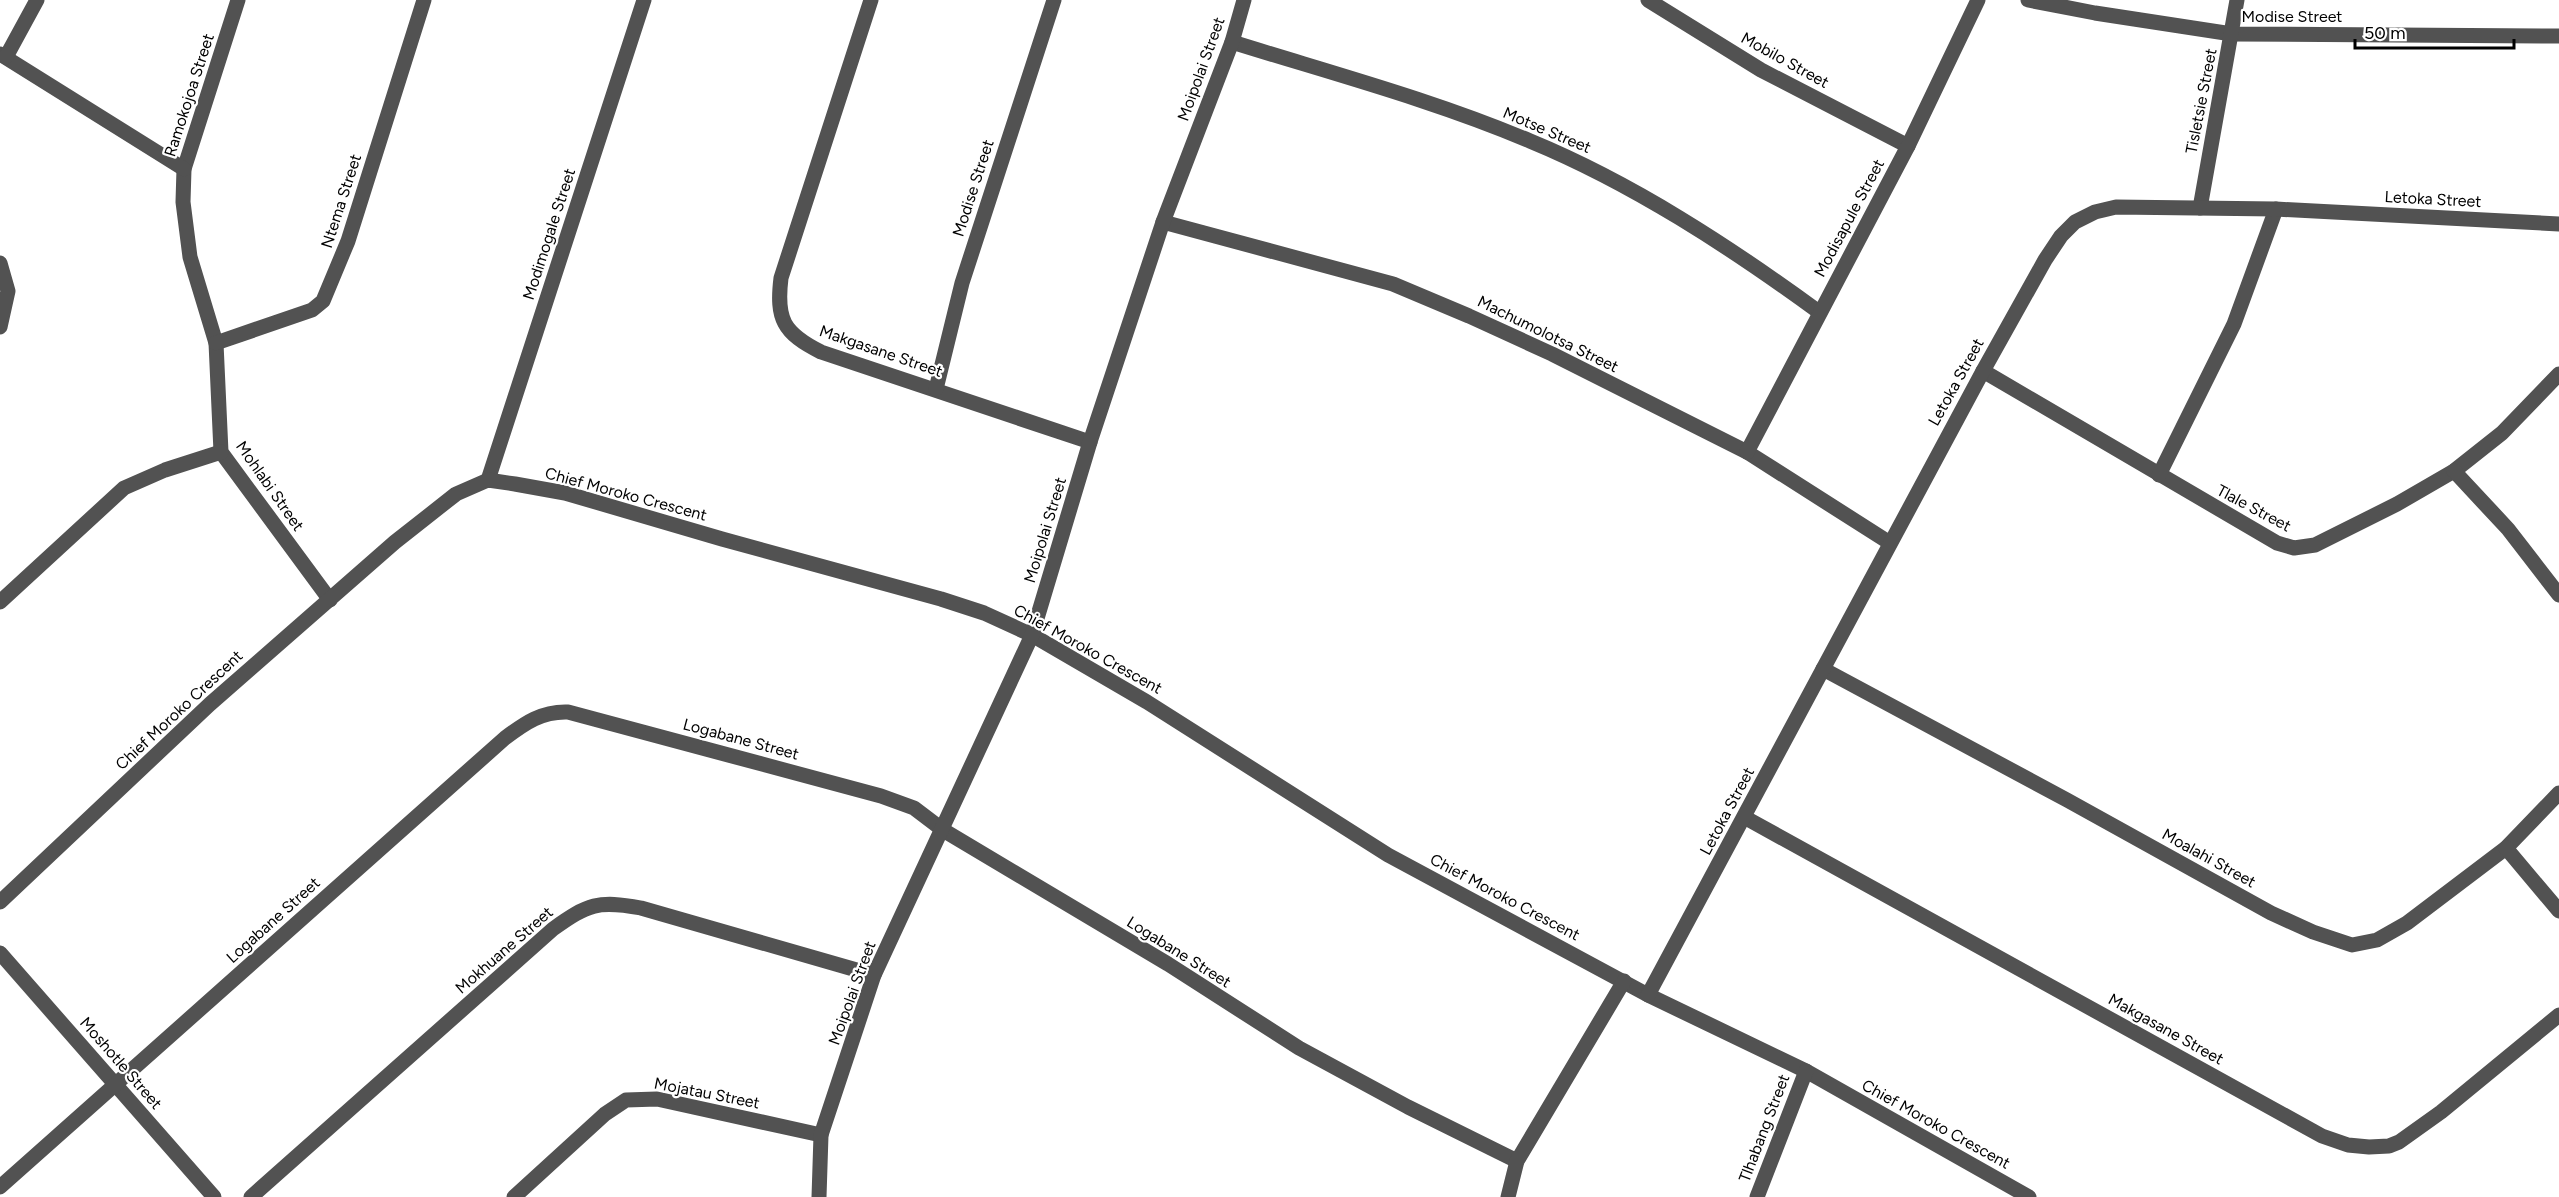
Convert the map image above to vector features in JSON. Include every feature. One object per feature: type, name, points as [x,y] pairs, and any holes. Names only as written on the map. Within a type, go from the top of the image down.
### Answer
[{"type":"street","points":[[37,0],[3,56],[184,168]]},
{"type":"street","name":"Ramokojoa Street","points":[[216,343],[190,257],[183,202],[184,168],[238,0]]},
{"type":"street","name":"Ntema Street","points":[[216,343],[296,317],[312,310],[323,301],[348,241],[424,0]]},
{"type":"street","name":"Modimogale Street","points":[[488,480],[644,0]]},
{"type":"street","name":"Makgasane Street","points":[[871,0],[781,278],[778,305],[782,319],[791,333],[806,345],[821,352],[1090,442]]},
{"type":"street","name":"Modise Street","points":[[936,389],[962,283],[1054,0]]},
{"type":"street","name":"Moipolai Street","points":[[819,1197],[821,1135],[874,975],[1032,635],[1090,442],[1163,222],[1232,42],[1244,0]]},
{"type":"street","name":"Mobilo Street","points":[[1648,0],[1761,70],[1908,146]]},
{"type":"street","name":"Modisapule Street","points":[[1747,452],[1908,146],[1978,0]]},
{"type":"street","name":"Modise Street","points":[[2028,0],[2095,14],[2232,34],[2559,36]]},
{"type":"street","name":"Tisletsie Street","points":[[2200,208],[2237,0]]},
{"type":"street","name":"Motse Street","points":[[1232,42],[1447,109],[1530,141],[1592,170],[1670,214],[1755,266],[1819,312]]},
{"type":"street","name":"Letoka Street","points":[[1648,994],[1983,371],[2045,260],[2061,236],[2075,222],[2095,212],[2116,207],[2276,209],[2559,224]]},
{"type":"street","points":[[2159,476],[2234,324],[2276,209]]},
{"type":"street","name":"Machumolotsa Street","points":[[1163,222],[1393,284],[1552,354],[1747,452],[1890,543]]},
{"type":"street","points":[[0,263],[8,291],[0,327]]},
{"type":"street","name":"Mohlabi Street","points":[[216,343],[221,452],[330,600]]},
{"type":"street","name":"Tlale Street","points":[[1983,371],[2159,476],[2277,543],[2294,548],[2315,545],[2397,504],[2454,471],[2502,433],[2559,374]]},
{"type":"street","points":[[0,602],[124,488],[165,470],[221,452]]},
{"type":"street","points":[[2454,471],[2508,529],[2559,595]]},
{"type":"street","name":"Chief Moroko Crescent","points":[[0,902],[210,704],[395,542],[456,494],[488,480],[565,493],[722,539],[941,598],[1032,635],[1147,702],[1388,855],[1648,994],[1806,1071],[2030,1197]]},
{"type":"street","name":"Moalahi Street","points":[[1823,669],[2271,913],[2340,943],[2363,944],[2395,931],[2506,848],[2559,793]]},
{"type":"street","name":"Logabane Street","points":[[0,1188],[505,738],[543,714],[568,712],[881,796],[914,808],[943,830],[1168,964],[1299,1048],[1408,1107],[1517,1161]]},
{"type":"street","name":"Makgasane Street","points":[[1744,817],[2322,1136],[2348,1145],[2389,1146],[2420,1130],[2559,1015]]},
{"type":"street","points":[[2506,848],[2559,911]]},
{"type":"street","name":"Mokhuane Street","points":[[251,1197],[553,929],[575,913],[593,905],[613,903],[641,908],[874,975]]},
{"type":"street","name":"Moshotle Street","points":[[0,954],[214,1197]]},
{"type":"street","points":[[1508,1197],[1517,1161],[1624,981]]},
{"type":"street","name":"Tlhabang Street","points":[[1757,1197],[1806,1071]]},
{"type":"street","name":"Mojatau Street","points":[[514,1197],[605,1114],[626,1100],[657,1099],[821,1135]]}]
